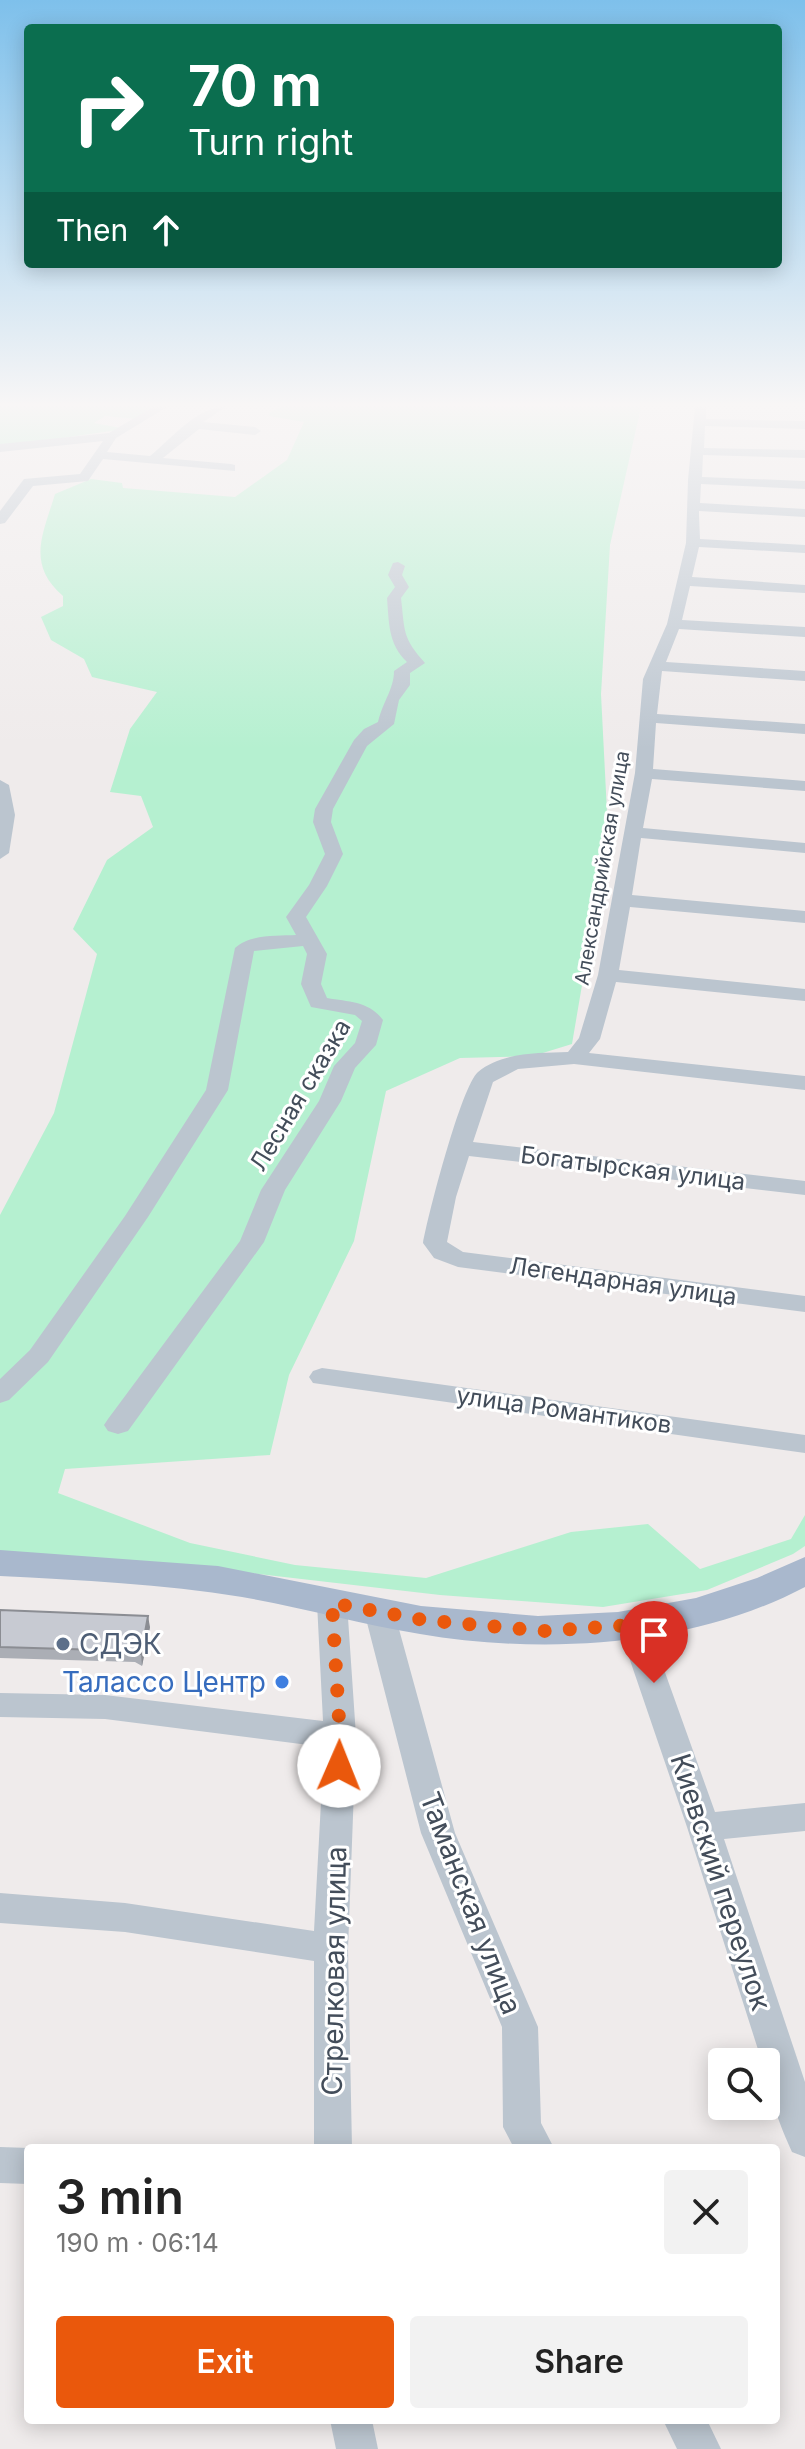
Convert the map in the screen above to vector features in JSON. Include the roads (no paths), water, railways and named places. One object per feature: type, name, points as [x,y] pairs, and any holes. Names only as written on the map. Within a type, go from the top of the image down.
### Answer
[{"type":"main road","points":[[0,1563],[77,1566],[220,1581],[424,1620],[543,1631],[633,1625],[708,1610],[798,1575]]},
{"type":"street","name":"Александрийская улица","points":[[574,1058],[589,1039],[608,975],[644,773],[651,679],[674,624],[693,543],[694,521]]},
{"type":"street","points":[[693,543],[805,549]]},
{"type":"street","name":"Лесная сказка","points":[[118,1425],[252,1242],[273,1190],[330,1101],[345,1066],[365,1045],[373,1020],[361,1010],[318,1003],[311,984],[317,954],[296,917],[318,886],[334,854],[322,822],[324,809],[360,744],[370,733],[386,724],[391,700],[402,685],[402,671],[417,663],[405,655],[396,638],[394,598],[402,587],[395,575],[398,566]]},
{"type":"street","points":[[685,581],[805,589]]},
{"type":"street","points":[[674,624],[805,632]]},
{"type":"street","points":[[657,666],[805,676]]},
{"type":"street","points":[[649,718],[805,729]]},
{"type":"street","points":[[644,773],[805,786]]},
{"type":"street","points":[[0,785],[6,815],[1,844]]},
{"type":"street","points":[[632,832],[805,848]]},
{"type":"street","points":[[619,900],[805,917]]},
{"type":"street","points":[[0,1394],[39,1356],[136,1217],[217,1090],[245,948],[264,942],[309,940]]},
{"type":"street","points":[[608,975],[805,995]]},
{"type":"street","points":[[462,1148],[483,1079],[494,1069],[512,1063],[574,1058],[805,1083]]},
{"type":"street","name":"Богатырская улица","points":[[462,1148],[805,1188]]},
{"type":"street","name":"Легендарная улица","points":[[462,1148],[444,1197],[435,1243],[443,1253],[458,1259],[805,1304]]},
{"type":"street","name":"улица Романтиков","points":[[322,1377],[805,1444]]},
{"type":"street","name":"Стрелковая улица","points":[[332,1603],[340,1736],[331,1949],[333,2144]]},
{"type":"street","name":"Таманская улица","points":[[379,1611],[438,1833],[520,2027],[522,2127],[533,2144]]},
{"type":"street","name":"Киевский переулок","points":[[633,1625],[704,1827],[805,2139]]},
{"type":"street","points":[[0,1705],[105,1707],[340,1736]]},
{"type":"street","points":[[704,1827],[805,1817]]},
{"type":"street","points":[[0,1908],[60,1909],[136,1917],[331,1949]]},
{"type":"street","points":[[0,2165],[24,2166]]},
{"type":"street","points":[[352,2424],[357,2449]]},
{"type":"street","points":[[686,2424],[700,2449]]},
{"type":"place","name":"СДЭК","points":[[63,1644]]},
{"type":"place","name":"Талассо Центр","points":[[282,1682]]}]
